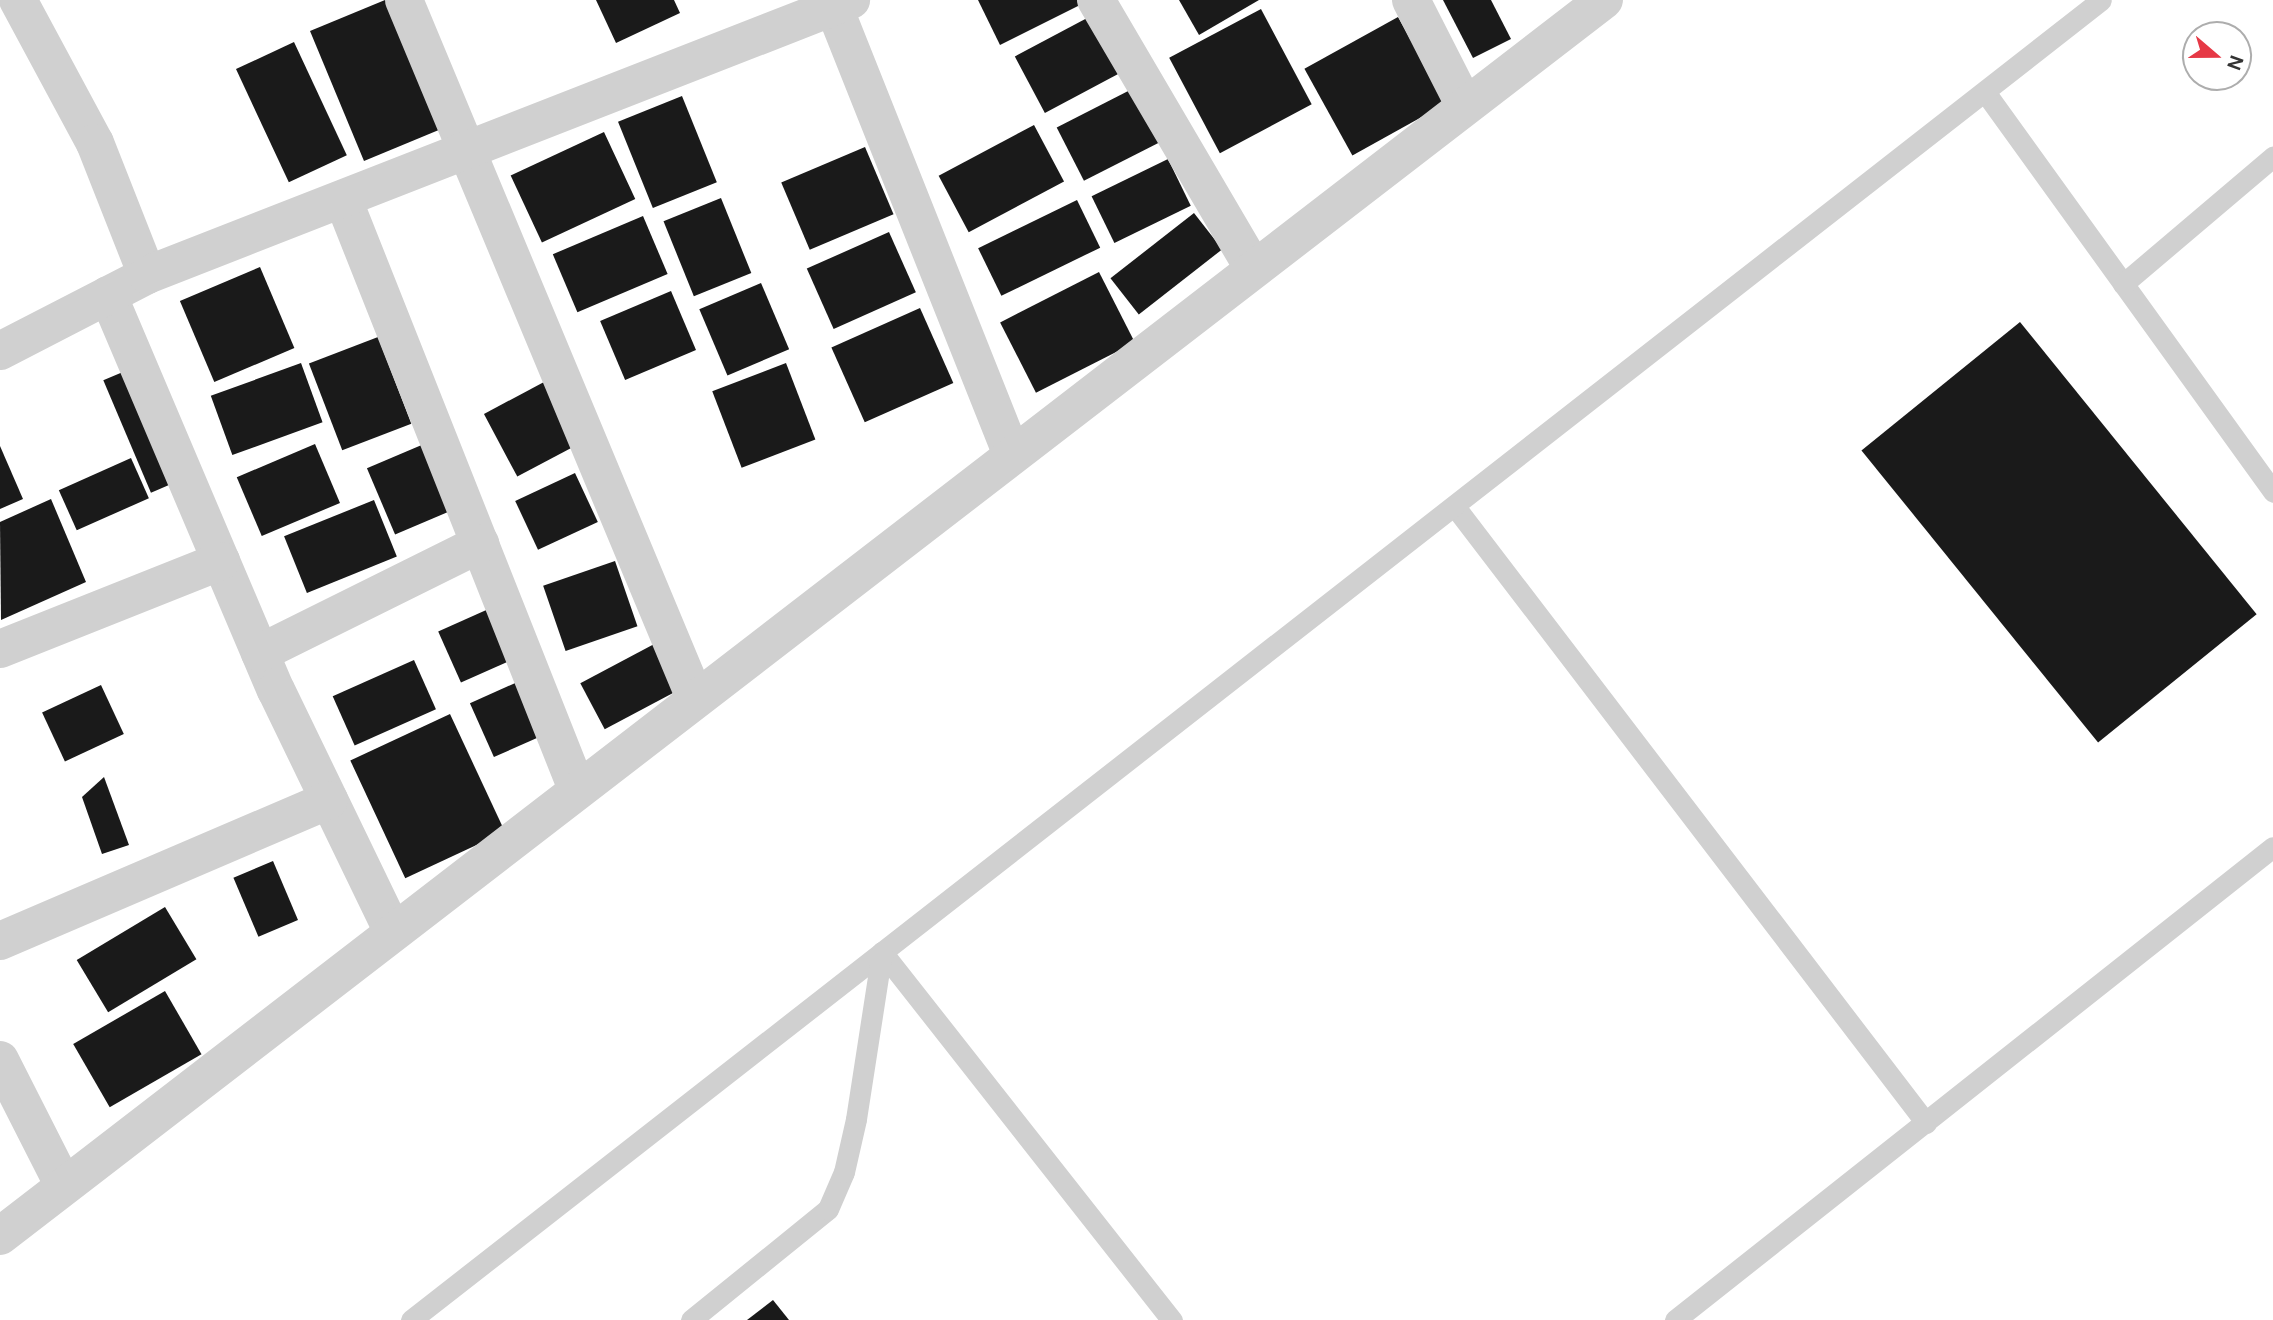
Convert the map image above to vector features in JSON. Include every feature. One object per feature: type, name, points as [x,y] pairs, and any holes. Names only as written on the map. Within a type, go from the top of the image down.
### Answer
[{"type":"street","points":[[18,0],[95,143],[147,275]]},
{"type":"street","points":[[404,0],[468,147],[695,698]]},
{"type":"street","points":[[1096,0],[1253,268]]},
{"type":"street","points":[[1411,0],[1465,106]]},
{"type":"street","points":[[0,1236],[1011,453],[1604,0]]},
{"type":"street","points":[[0,351],[147,275],[839,3],[1011,453]]},
{"type":"street","points":[[343,198],[577,789]]},
{"type":"street","points":[[108,295],[260,653],[393,932]]},
{"type":"street","points":[[260,653],[480,544]]},
{"type":"street","points":[[0,649],[220,561]]},
{"type":"street","points":[[0,941],[329,800]]},
{"type":"street","points":[[0,1060],[64,1186]]},
{"type":"lane","points":[[411,1320],[882,951],[1456,508],[2101,0]]},
{"type":"lane","points":[[1985,92],[2273,492]]},
{"type":"lane","points":[[2123,284],[2273,157]]},
{"type":"lane","points":[[1456,508],[1926,1123]]},
{"type":"lane","points":[[1675,1320],[2273,847]]},
{"type":"lane","points":[[691,1320],[828,1209],[844,1172],[856,1119],[882,951]]},
{"type":"lane","points":[[882,951],[1172,1320]]},
{"type":"building","points":[[385,0],[393,0],[446,127],[364,161],[310,31]]},
{"type":"building","points":[[596,0],[674,0],[680,13],[616,43]]},
{"type":"building","points":[[978,0],[1081,0],[1082,4],[1000,45]]},
{"type":"building","points":[[1179,0],[1259,0],[1199,35]]},
{"type":"building","points":[[1443,0],[1491,0],[1511,39],[1473,58]]},
{"type":"building","points":[[1261,9],[1312,104],[1220,153],[1169,58]]},
{"type":"building","points":[[1089,17],[1119,74],[1045,113],[1015,56]]},
{"type":"building","points":[[1398,17],[1446,104],[1352,155],[1304,69]]},
{"type":"building","points":[[294,42],[347,155],[289,182],[236,69]]},
{"type":"building","points":[[1136,87],[1163,140],[1084,181],[1057,127]]},
{"type":"building","points":[[682,96],[717,182],[653,208],[618,122]]},
{"type":"building","points":[[1034,125],[1064,182],[969,232],[939,176]]},
{"type":"building","points":[[604,132],[635,199],[542,243],[511,176]]},
{"type":"building","points":[[865,147],[894,214],[810,250],[781,183]]},
{"type":"building","points":[[1168,159],[1191,206],[1114,243],[1092,196]]},
{"type":"building","points":[[721,198],[751,273],[694,296],[664,221]]},
{"type":"building","points":[[1077,200],[1100,248],[1001,296],[978,248]]},
{"type":"building","points":[[1194,213],[1222,249],[1139,315],[1110,278]]},
{"type":"building","points":[[643,216],[668,274],[577,312],[553,254]]},
{"type":"building","points":[[889,232],[916,292],[834,329],[807,269]]},
{"type":"building","points":[[260,267],[294,348],[214,382],[180,301]]},
{"type":"building","points":[[1099,272],[1135,342],[1036,393],[1000,322]]},
{"type":"building","points":[[761,283],[789,349],[727,375],[699,309]]},
{"type":"building","points":[[671,291],[696,350],[625,380],[600,321]]},
{"type":"building","points":[[920,308],[953,383],[865,422],[831,347]]},
{"type":"building","points":[[2020,322],[2257,614],[2098,743],[1861,450]]},
{"type":"building","points":[[378,337],[411,424],[342,450],[309,364]]},
{"type":"building","points":[[301,363],[323,422],[232,455],[211,396]]},
{"type":"building","points":[[786,363],[815,440],[742,468],[712,391]]},
{"type":"building","points":[[130,369],[178,481],[151,493],[103,380]]},
{"type":"building","points":[[544,382],[577,445],[517,477],[484,414]]},
{"type":"building","points":[[315,444],[340,503],[262,536],[237,477]]},
{"type":"building","points":[[424,444],[452,510],[395,535],[367,468]]},
{"type":"building","points":[[0,446],[23,499],[0,509]]},
{"type":"building","points":[[131,458],[149,498],[77,530],[59,490]]},
{"type":"building","points":[[575,473],[598,522],[538,550],[515,501]]},
{"type":"building","points":[[51,499],[86,582],[1,620],[0,522]]},
{"type":"building","points":[[374,500],[397,557],[307,593],[284,536]]},
{"type":"building","points":[[615,561],[637,626],[566,651],[543,586]]},
{"type":"building","points":[[493,607],[516,658],[461,683],[438,631]]},
{"type":"building","points":[[658,642],[682,688],[605,729],[580,683]]},
{"type":"building","points":[[414,660],[436,709],[355,746],[333,696]]},
{"type":"building","points":[[522,680],[546,734],[494,757],[470,703]]},
{"type":"building","points":[[101,685],[124,734],[65,761],[42,712]]},
{"type":"building","points":[[450,714],[505,832],[405,878],[350,760]]},
{"type":"building","points":[[104,777],[129,845],[102,854],[82,797]]},
{"type":"building","points":[[273,861],[298,920],[258,937],[233,878]]},
{"type":"building","points":[[165,907],[196,959],[108,1012],[77,960]]},
{"type":"building","points":[[165,991],[202,1054],[110,1107],[73,1044]]},
{"type":"building","points":[[773,1300],[789,1320],[747,1320]]}]
